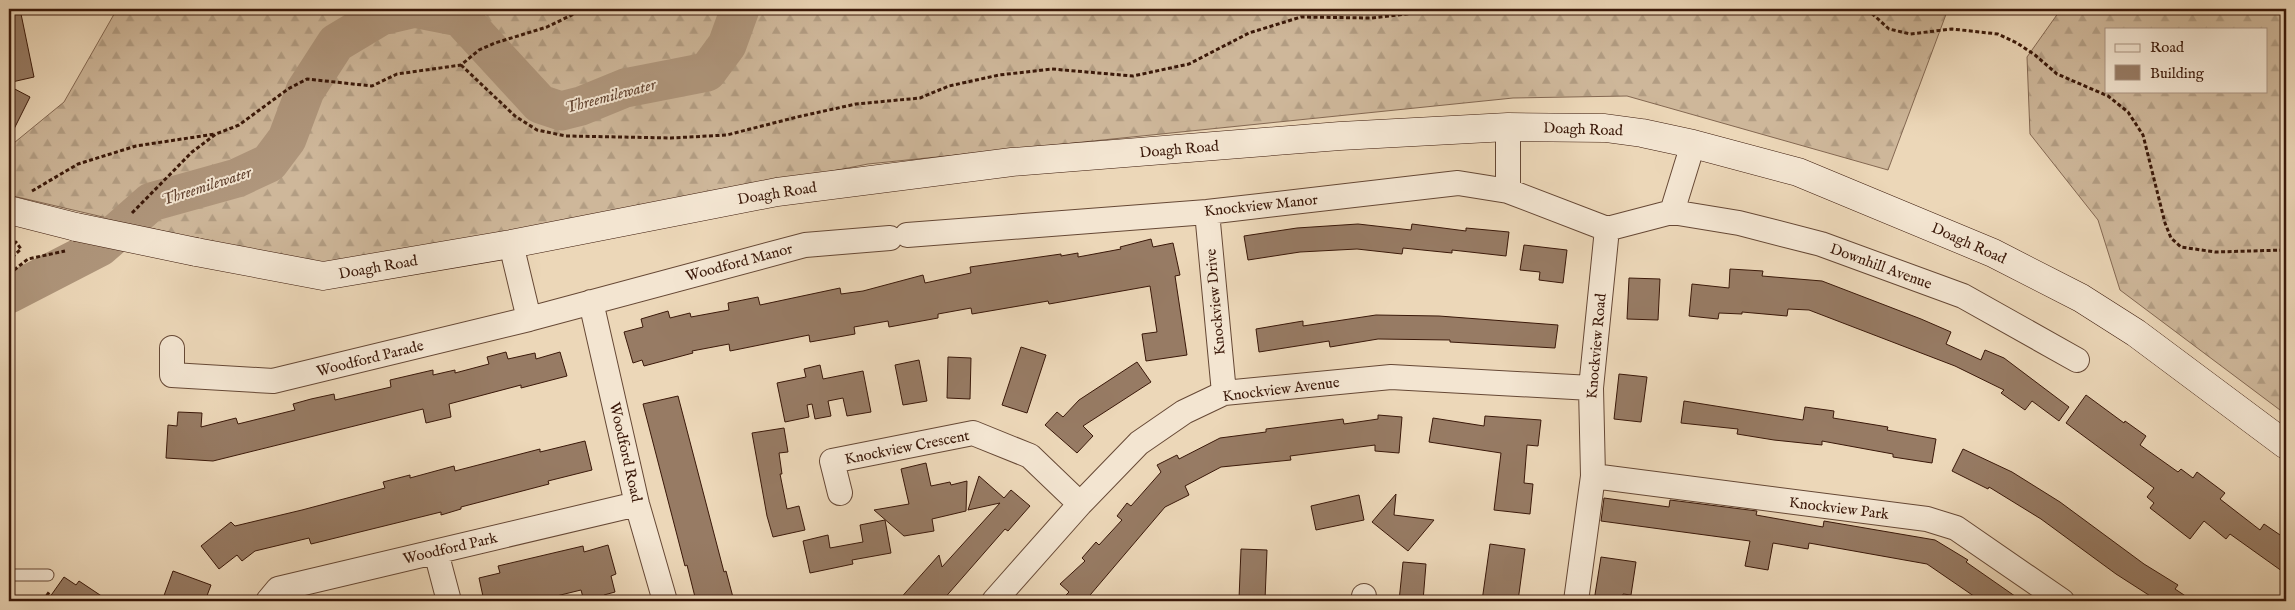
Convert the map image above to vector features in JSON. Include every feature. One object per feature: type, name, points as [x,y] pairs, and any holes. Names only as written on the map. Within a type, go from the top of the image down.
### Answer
[{"type":"main road","name":"Doagh Road","points":[[15,212],[76,228],[324,276],[511,244],[777,192],[1012,162],[1340,136],[1508,127],[1605,128],[1642,132],[1798,172],[1993,253],[2081,298],[2136,333],[2286,445]]},
{"type":"street","points":[[1508,127],[1508,191]]},
{"type":"street","points":[[1606,229],[1672,212],[1693,144]]},
{"type":"street","name":"Knockview Manor","points":[[899,236],[1207,212],[1458,183],[1508,191],[1606,229]]},
{"type":"street","name":"Knockview Drive","points":[[1207,212],[1224,393]]},
{"type":"street","name":"Downhill Avenue","points":[[1672,212],[1739,223],[1821,244],[1945,289],[1963,296],[2077,360]]},
{"type":"street","name":"Knockview Road","points":[[1576,601],[1593,476],[1591,388],[1606,229]]},
{"type":"street","name":"Woodford Manor","points":[[592,302],[805,245],[899,236]]},
{"type":"street","points":[[511,244],[529,318]]},
{"type":"street","name":"Woodford Parade","points":[[172,348],[172,375],[274,381],[592,302]]},
{"type":"street","name":"Woodford Road","points":[[592,302],[637,504],[665,601]]},
{"type":"street","name":"Knockview Avenue","points":[[994,601],[1080,504],[1139,443],[1184,412],[1224,393],[1392,377],[1591,388]]},
{"type":"street","name":"Knockview Crescent","points":[[840,493],[832,461],[973,433],[1030,456],[1080,504]]},
{"type":"street","name":"Knockview Park","points":[[1593,476],[1927,519],[1956,528],[2062,601]]},
{"type":"street","name":"Woodford Park","points":[[268,601],[278,590],[637,504]]},
{"type":"street","points":[[436,552],[449,601]]},
{"type":"lane","points":[[9,574],[48,575]]},
{"type":"path","points":[[15,212],[30,192],[78,164],[136,146],[216,134],[239,125],[288,88],[307,79],[372,86],[397,74],[461,65],[480,50],[495,43],[547,27],[584,9]]},
{"type":"path","points":[[461,65],[515,116],[537,130],[566,136],[671,138],[727,135],[856,104],[920,98],[949,86],[1000,75],[1052,70],[1133,76],[1189,64],[1248,33],[1301,17],[1371,18],[1451,9]]},
{"type":"path","points":[[1867,9],[1889,29],[1910,34],[1952,30],[1998,34],[2017,43],[2035,55],[2057,74],[2108,96],[2128,112],[2143,135],[2165,224],[2171,238],[2181,247],[2215,252],[2286,250]]},
{"type":"path","points":[[140,207],[192,152],[216,134]]},
{"type":"path","points":[[9,248],[16,242],[21,248],[9,260]]},
{"type":"green space","points":[[117,9],[1948,9],[1888,170],[1627,96],[1513,98],[868,164],[329,270],[9,195],[9,147],[64,102]]},
{"type":"green space","points":[[2061,9],[2286,9],[2286,408],[2284,413],[2120,290],[2098,220],[2030,134],[2027,57]]},
{"type":"building","points":[[9,9],[20,9],[34,77],[12,82],[9,67]]},
{"type":"building","points":[[9,86],[30,97],[9,139]]},
{"type":"building","points":[[1358,224],[1411,230],[1412,224],[1466,231],[1466,228],[1509,232],[1506,256],[1452,250],[1452,253],[1403,248],[1402,254],[1357,249],[1300,252],[1248,260],[1244,236],[1297,228]]},
{"type":"building","points":[[1151,239],[1153,247],[1173,243],[1180,275],[1175,276],[1187,355],[1146,361],[1142,334],[1157,332],[1150,286],[1049,304],[1048,301],[972,314],[971,308],[938,314],[938,318],[889,327],[888,321],[854,327],[855,334],[810,342],[809,335],[730,351],[729,344],[692,351],[693,353],[644,366],[642,360],[633,363],[624,332],[643,327],[641,319],[668,311],[670,318],[690,313],[691,317],[729,310],[728,303],[758,297],[760,305],[840,288],[841,294],[863,291],[923,275],[925,283],[971,273],[970,267],[1061,254],[1061,256],[1078,253],[1078,257],[1121,249],[1120,247]]},
{"type":"building","points":[[1524,245],[1567,250],[1563,283],[1539,280],[1540,272],[1520,270]]},
{"type":"building","points":[[1730,269],[1763,271],[1762,276],[1822,281],[1921,319],[1951,332],[1946,344],[1981,360],[1985,350],[2004,358],[2069,407],[2059,421],[2032,401],[2025,410],[2001,393],[2004,390],[1955,366],[1809,310],[1788,309],[1787,316],[1742,312],[1742,314],[1719,313],[1718,319],[1689,316],[1692,284],[1729,288]]},
{"type":"building","points":[[1629,278],[1660,279],[1658,320],[1627,319]]},
{"type":"building","points":[[1376,315],[1439,316],[1558,325],[1555,348],[1450,342],[1450,340],[1378,339],[1330,347],[1329,341],[1259,352],[1256,329],[1303,321],[1303,326]]},
{"type":"building","points":[[1021,347],[1046,355],[1027,413],[1002,405]]},
{"type":"building","points":[[506,352],[508,359],[535,353],[536,359],[560,352],[567,376],[521,388],[521,385],[449,404],[451,417],[426,423],[423,409],[213,461],[166,458],[168,425],[177,426],[178,412],[202,413],[201,427],[236,418],[238,424],[295,410],[293,404],[311,399],[334,394],[335,400],[391,387],[390,380],[433,370],[433,375],[455,370],[455,373],[489,364],[487,357]]},
{"type":"building","points":[[948,357],[971,358],[970,399],[947,398]]},
{"type":"building","points":[[919,360],[927,401],[903,405],[895,365]]},
{"type":"building","points":[[1137,362],[1151,382],[1083,426],[1093,436],[1077,453],[1045,425],[1057,412],[1063,417],[1079,400]]},
{"type":"building","points":[[820,365],[823,379],[863,371],[871,412],[847,416],[843,398],[828,401],[831,416],[815,419],[812,404],[807,405],[809,417],[785,422],[777,383],[806,377],[804,369]]},
{"type":"building","points":[[1619,374],[1647,377],[1641,422],[1614,419]]},
{"type":"building","points":[[2086,395],[2124,423],[2125,421],[2146,436],[2140,445],[2178,472],[2181,469],[2193,478],[2197,472],[2225,493],[2220,499],[2260,530],[2264,524],[2286,539],[2286,574],[2230,534],[2226,539],[2204,521],[2190,539],[2150,508],[2154,503],[2147,497],[2154,488],[2066,423]]},
{"type":"building","points":[[678,396],[724,572],[726,571],[734,601],[696,601],[687,565],[685,566],[643,404]]},
{"type":"building","points":[[1684,401],[1803,420],[1805,407],[1834,411],[1833,418],[1888,427],[1887,430],[1936,439],[1932,463],[1893,457],[1893,454],[1822,441],[1822,445],[1774,440],[1737,434],[1738,429],[1681,423]]},
{"type":"building","points":[[1378,415],[1402,417],[1399,453],[1375,451],[1375,445],[1290,456],[1291,460],[1221,467],[1185,486],[1189,495],[1165,507],[1085,601],[1060,601],[1069,592],[1060,584],[1085,561],[1082,558],[1096,542],[1099,545],[1122,520],[1117,516],[1127,503],[1131,506],[1161,472],[1157,465],[1177,455],[1179,459],[1220,438],[1266,432],[1266,429],[1343,419],[1344,424],[1378,419]]},
{"type":"building","points":[[1485,416],[1541,420],[1538,446],[1527,445],[1524,483],[1533,484],[1530,514],[1494,510],[1501,453],[1429,442],[1433,418],[1484,426]]},
{"type":"building","points":[[784,428],[788,452],[779,453],[782,474],[780,474],[787,509],[799,506],[805,530],[773,537],[767,516],[752,433]]},
{"type":"building","points":[[585,441],[592,470],[548,481],[549,484],[461,507],[461,509],[441,515],[441,512],[311,544],[309,538],[255,551],[242,561],[237,555],[219,569],[201,546],[231,522],[235,526],[302,510],[385,488],[383,482],[410,475],[410,478],[454,466],[455,471],[540,449],[540,452]]},
{"type":"building","points":[[1963,449],[2012,472],[2060,502],[2144,564],[2178,585],[2175,589],[2193,601],[2158,601],[2116,574],[2041,519],[1989,487],[1988,489],[1952,471]]},
{"type":"building","points":[[926,463],[931,486],[950,482],[951,485],[967,481],[966,511],[932,519],[934,531],[904,536],[874,510],[909,504],[901,469]]},
{"type":"building","points":[[979,476],[1004,498],[1011,490],[1030,506],[1008,531],[1005,529],[942,601],[898,601],[939,555],[942,567],[1000,503],[968,510]]},
{"type":"building","points":[[1396,494],[1394,515],[1434,520],[1408,551],[1372,522]]},
{"type":"building","points":[[1359,495],[1364,520],[1316,530],[1311,506]]},
{"type":"building","points":[[1604,498],[1669,507],[1670,500],[1757,511],[1756,515],[1823,527],[1824,521],[1935,540],[1968,560],[1966,562],[2022,601],[1981,601],[1927,564],[1809,543],[1808,549],[1773,543],[1768,570],[1745,566],[1750,541],[1601,521]]},
{"type":"building","points":[[885,520],[891,553],[852,560],[853,564],[810,573],[803,541],[828,535],[830,548],[863,542],[860,525]]},
{"type":"building","points":[[1490,544],[1525,549],[1518,601],[1482,601]]},
{"type":"building","points":[[608,545],[616,574],[611,576],[615,592],[604,595],[606,601],[584,601],[581,590],[536,601],[484,601],[479,578],[500,573],[498,566],[583,546],[584,552]]},
{"type":"building","points":[[1241,549],[1267,550],[1265,600],[1239,599]]},
{"type":"building","points":[[1601,557],[1636,562],[1631,595],[1623,594],[1622,601],[1594,601]]},
{"type":"building","points":[[1403,562],[1426,564],[1423,601],[1399,601]]},
{"type":"building","points":[[173,571],[211,585],[205,601],[162,601]]},
{"type":"building","points":[[64,577],[76,585],[79,581],[109,601],[47,601]]},
{"type":"waterway","name":"Threemilewater","points":[[9,294],[100,247],[151,202],[237,178],[269,163],[287,139],[305,91],[336,43],[381,16],[411,9]]},
{"type":"waterway","name":"Threemilewater","points":[[419,9],[460,17],[540,104],[561,111],[581,106],[625,88],[707,72],[727,45],[740,9]]}]
